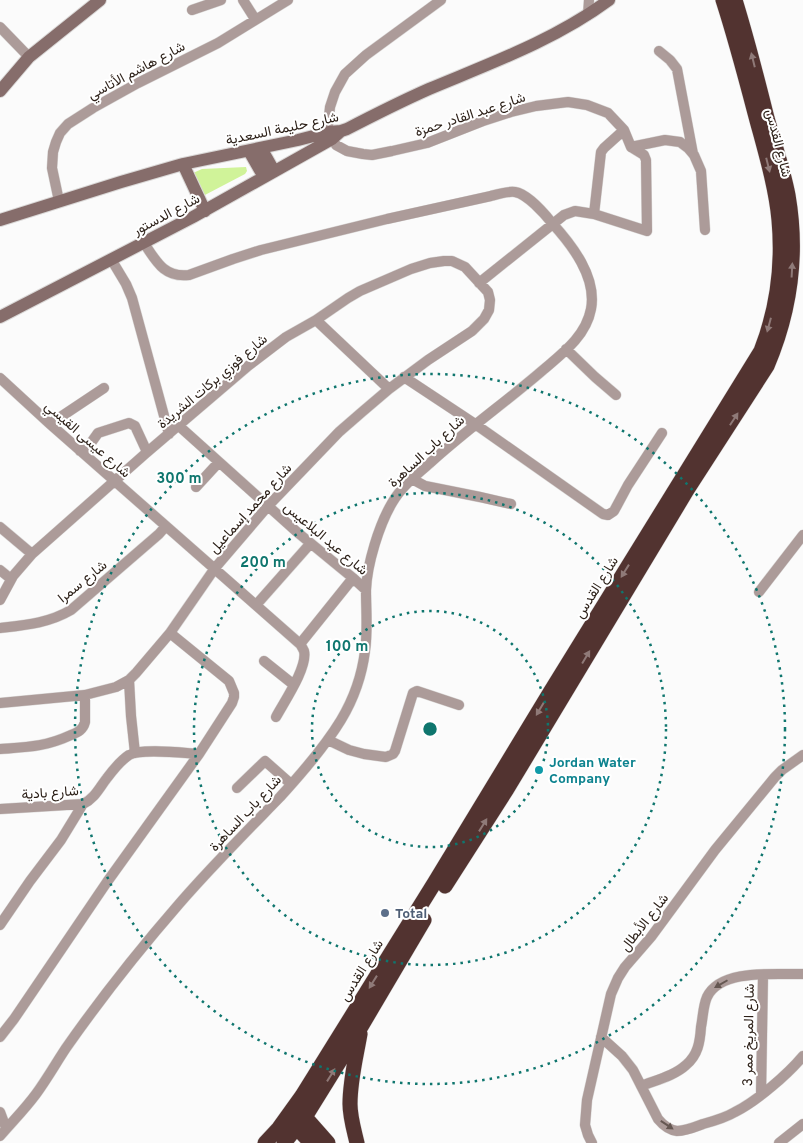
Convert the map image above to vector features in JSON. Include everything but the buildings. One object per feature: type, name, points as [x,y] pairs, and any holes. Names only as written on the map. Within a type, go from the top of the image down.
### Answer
[{"type":"highway","name":"شارع القدس","points":[[284,1143],[302,1096],[761,351],[771,320],[779,278],[779,220],[775,193],[733,31],[723,0]]},
{"type":"highway","name":"شارع القدس","points":[[265,1143],[295,1118],[362,1025],[433,904],[506,789],[687,490],[767,366],[775,348],[792,276],[792,223],[788,194],[735,0]]},
{"type":"highway","points":[[357,1143],[350,1105],[362,1025]]},
{"type":"highway","points":[[295,1118],[311,1143]]},
{"type":"highway","points":[[295,1118],[328,1143]]},
{"type":"street","points":[[0,91],[29,57],[100,0]]},
{"type":"street","points":[[192,10],[221,0]]},
{"type":"street","points":[[242,0],[255,19]]},
{"type":"street","name":"شارع هاشم الأتاسي","points":[[59,201],[52,168],[53,152],[60,133],[68,124],[138,83],[218,43],[288,0]]},
{"type":"street","points":[[334,134],[328,126],[330,107],[345,74],[366,55],[441,0]]},
{"type":"street","points":[[588,0],[588,15]]},
{"type":"street","name":"شارع حليمة السعدية","points":[[0,220],[183,164],[334,134],[427,90],[561,31],[609,0]]},
{"type":"street","points":[[0,27],[29,57]]},
{"type":"street","points":[[659,51],[670,60],[676,69],[694,154],[701,171],[705,230]]},
{"type":"street","name":"شارع عبد القادر حمزة","points":[[334,134],[336,144],[347,151],[372,154],[428,143],[511,112],[536,106],[568,102],[587,105],[608,113],[624,130]]},
{"type":"street","points":[[479,283],[553,223],[564,215],[573,212],[594,214],[647,230],[646,160],[644,155],[631,147],[624,130],[601,152],[594,214]]},
{"type":"street","name":"شارع الدستور","points":[[0,316],[205,211],[334,134]]},
{"type":"street","points":[[631,147],[674,140],[684,144],[694,154]]},
{"type":"street","points":[[255,149],[269,174]]},
{"type":"street","points":[[183,164],[205,211]]},
{"type":"street","name":"شارع باب الساهرة","points":[[3,1132],[34,1096],[91,1014],[152,936],[189,892],[291,784],[328,740],[342,719],[359,678],[365,654],[367,636],[366,590],[373,552],[390,505],[396,496],[449,446],[566,349],[582,332],[592,307],[590,283],[579,259],[553,223],[528,199],[516,192],[508,192],[387,219],[284,244],[182,276],[174,275],[164,270],[144,243]]},
{"type":"street","points":[[111,259],[132,298],[169,434]]},
{"type":"street","name":"شارع فوزي بركات الشريدة","points":[[0,600],[11,579],[32,554],[147,452],[248,366],[286,337],[360,291],[430,262],[452,261],[458,263],[479,283]]},
{"type":"street","name":"شارع محمد إسماعيل","points":[[0,703],[85,695],[116,688],[129,680],[170,634],[215,568],[268,506],[339,432],[389,389],[428,360],[460,340],[484,319],[489,310],[490,300],[488,292],[479,283]]},
{"type":"street","points":[[316,320],[389,389]]},
{"type":"street","points":[[566,349],[616,395]]},
{"type":"street","name":"شارع عيسى القيسي","points":[[0,378],[80,451],[300,644]]},
{"type":"street","points":[[404,378],[475,424],[603,514],[608,515],[614,511],[628,485],[662,433]]},
{"type":"street","points":[[50,424],[104,388]]},
{"type":"street","points":[[80,451],[88,447],[98,433],[129,422],[135,426],[147,452]]},
{"type":"street","name":"شارع عيد البلاعيس","points":[[179,426],[310,544],[354,578],[366,590]]},
{"type":"street","points":[[196,487],[219,462]]},
{"type":"street","points":[[412,479],[425,486],[511,504]]},
{"type":"street","name":"شارع سمرا","points":[[0,628],[41,622],[72,610],[166,526]]},
{"type":"street","points":[[0,527],[32,554]]},
{"type":"street","points":[[759,592],[803,535]]},
{"type":"street","points":[[256,605],[310,544]]},
{"type":"street","points":[[0,570],[11,579]]},
{"type":"street","points":[[276,717],[294,685],[303,664],[304,650],[300,644],[354,578]]},
{"type":"street","points":[[0,1038],[199,754],[232,703],[234,693],[229,681],[170,634]]},
{"type":"street","points":[[264,661],[294,685]]},
{"type":"street","points":[[129,680],[130,716],[135,753],[199,754]]},
{"type":"street","points":[[328,740],[349,750],[386,758],[394,754],[415,691],[459,705]]},
{"type":"street","points":[[0,749],[36,747],[51,744],[80,730],[85,722],[85,695]]},
{"type":"street","name":"شارع بادية","points":[[0,809],[84,804],[90,800],[120,762],[135,753]]},
{"type":"street","name":"شارع الأبطال","points":[[592,1143],[585,1125],[587,1100],[611,994],[618,978],[651,937],[715,850],[775,777],[803,755]]},
{"type":"street","points":[[237,788],[265,761],[291,784]]},
{"type":"street","points":[[0,925],[30,880],[61,840],[84,804]]},
{"type":"street","points":[[641,1086],[678,1071],[692,1059],[699,1043],[704,1005],[707,997],[718,984],[750,975],[803,974]]},
{"type":"street","name":"شارع المريخ ممر 3","points":[[761,1095],[763,975]]},
{"type":"street","points":[[602,1038],[622,1056],[633,1070],[658,1118],[670,1129],[678,1131],[724,1118],[736,1112],[761,1095],[803,1056]]},
{"type":"street","points":[[0,1112],[3,1132]]},
{"type":"street","points":[[779,1143],[803,1124]]},
{"type":"green space","points":[[246,167],[247,171],[245,174],[203,196],[193,173],[202,169]]},
{"type":"place","name":"Jordan Water Company","points":[[539,770]]},
{"type":"place","name":"Total","points":[[385,913]]}]
